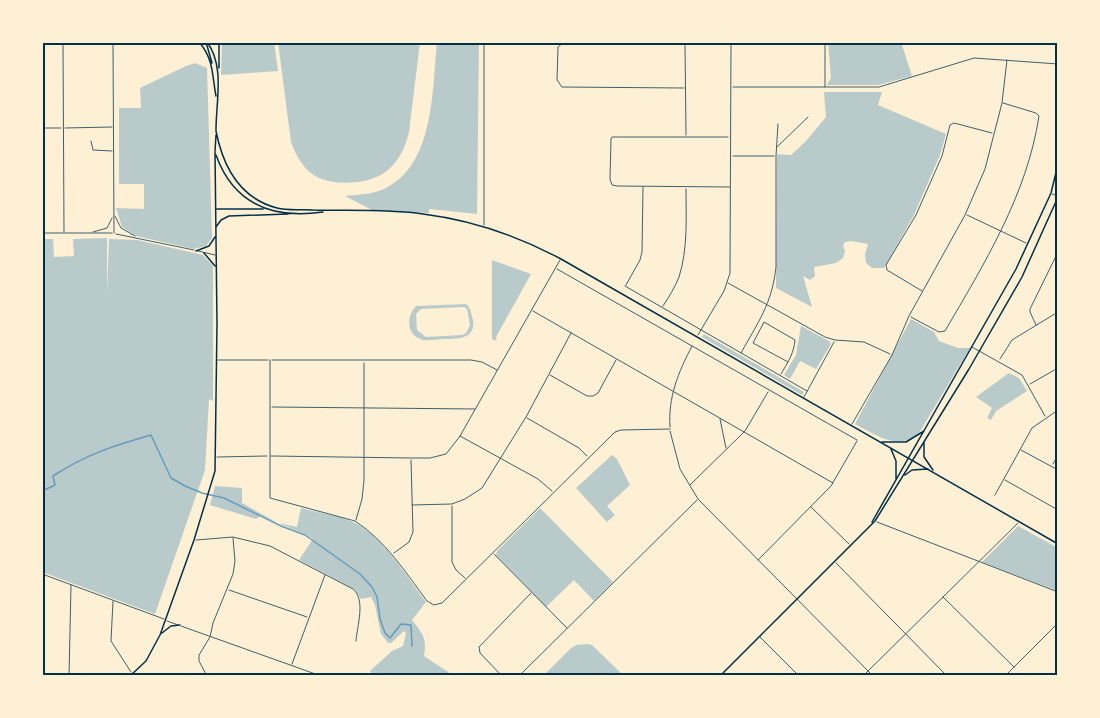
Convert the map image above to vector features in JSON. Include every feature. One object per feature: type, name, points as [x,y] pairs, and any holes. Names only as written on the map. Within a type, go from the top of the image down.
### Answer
[{"type":"main road","points":[[199,42],[208,53],[212,64]]},
{"type":"main road","points":[[206,42],[212,56],[216,97]]},
{"type":"main road","points":[[206,42],[215,57],[218,72]]},
{"type":"main road","points":[[130,676],[134,675],[146,661],[160,635],[211,488],[215,457],[215,152],[219,42]]},
{"type":"main road","points":[[216,131],[225,165],[236,183],[252,197],[277,208]]},
{"type":"main road","points":[[215,152],[223,172],[235,188],[252,202],[275,212],[303,214]]},
{"type":"main road","points":[[873,521],[1016,269],[1051,193],[1058,164]]},
{"type":"main road","points":[[722,676],[873,521],[980,351],[1022,277],[1058,196]]},
{"type":"main road","points":[[216,209],[277,208],[414,213],[484,227],[527,242],[561,259],[1058,544]]},
{"type":"main road","points":[[216,228],[221,220],[229,216],[327,211]]},
{"type":"main road","points":[[196,251],[209,246],[215,237]]},
{"type":"main road","points":[[204,252],[216,267]]},
{"type":"main road","points":[[881,442],[906,442],[917,437],[926,429]]},
{"type":"main road","points":[[924,441],[924,458],[934,472]]},
{"type":"main road","points":[[890,447],[896,461],[896,480]]},
{"type":"main road","points":[[902,477],[912,470],[929,469]]},
{"type":"main road","points":[[160,635],[168,627],[180,626]]},
{"type":"street","points":[[63,42],[64,232]]},
{"type":"street","points":[[113,42],[114,234]]},
{"type":"street","points":[[484,42],[484,227]]},
{"type":"street","points":[[564,42],[558,47],[557,82],[562,87],[684,88]]},
{"type":"street","points":[[685,42],[686,137]]},
{"type":"street","points":[[697,337],[727,283],[731,262],[731,42]]},
{"type":"street","points":[[825,42],[825,87]]},
{"type":"street","points":[[731,87],[879,87],[970,59],[1058,64]]},
{"type":"street","points":[[851,425],[892,355],[909,316],[965,215],[985,170],[1002,103],[1007,60]]},
{"type":"street","points":[[909,316],[939,332],[945,331],[1001,231],[1022,185],[1039,118],[1036,112],[1002,103]]},
{"type":"street","points":[[776,148],[808,117]]},
{"type":"street","points":[[923,291],[887,270],[886,267],[916,215],[942,156],[949,126],[954,123],[994,134]]},
{"type":"street","points":[[741,353],[773,291],[776,267],[778,124]]},
{"type":"street","points":[[42,128],[114,127]]},
{"type":"street","points":[[730,137],[612,137],[610,179],[614,186],[730,187]]},
{"type":"street","points":[[91,141],[93,150],[114,151]]},
{"type":"street","points":[[730,156],[776,156]]},
{"type":"street","points":[[643,187],[642,252],[625,286],[807,391]]},
{"type":"street","points":[[662,308],[677,282],[681,268],[685,246],[686,187]]},
{"type":"street","points":[[1051,193],[1058,196]]},
{"type":"street","points":[[92,233],[107,228],[114,215]]},
{"type":"street","points":[[114,215],[123,230],[137,238]]},
{"type":"street","points":[[965,215],[1028,243]]},
{"type":"street","points":[[42,233],[114,234],[216,255]]},
{"type":"street","points":[[1036,325],[1030,309],[1058,252]]},
{"type":"street","points":[[215,457],[411,458],[444,455],[451,450],[460,436],[561,259]]},
{"type":"street","points":[[556,268],[857,440],[833,483],[758,560]]},
{"type":"street","points":[[727,283],[835,340],[864,342],[892,355]]},
{"type":"street","points":[[531,310],[833,483]]},
{"type":"street","points":[[999,361],[1012,340],[1058,312]]},
{"type":"street","points":[[780,375],[788,362],[793,352],[795,340],[764,322],[753,343],[788,362]]},
{"type":"street","points":[[412,505],[452,504],[482,488],[526,417],[571,333]]},
{"type":"street","points":[[803,398],[835,340]]},
{"type":"street","points":[[692,346],[680,369],[672,392],[670,429],[680,470],[689,487],[698,499],[873,676]]},
{"type":"street","points":[[972,347],[1022,375],[1046,417]]},
{"type":"street","points":[[549,375],[587,396],[593,396],[598,393],[617,358]]},
{"type":"street","points":[[216,360],[471,360],[482,362],[497,370]]},
{"type":"street","points":[[270,360],[271,499],[356,521],[392,555],[427,601],[434,605],[442,603],[553,492],[618,431],[670,429]]},
{"type":"street","points":[[356,521],[363,492],[365,458],[364,361]]},
{"type":"street","points":[[1029,386],[1058,368]]},
{"type":"street","points":[[689,487],[745,431],[769,390]]},
{"type":"street","points":[[270,407],[475,409]]},
{"type":"street","points":[[994,495],[1032,428],[1058,410]]},
{"type":"street","points":[[526,417],[579,448],[588,458]]},
{"type":"street","points":[[720,417],[726,450]]},
{"type":"street","points":[[460,436],[502,458],[545,484],[553,492]]},
{"type":"street","points":[[1020,449],[1058,470]]},
{"type":"street","points":[[1052,466],[1058,455]]},
{"type":"street","points":[[392,555],[411,538],[413,526],[411,458]]},
{"type":"street","points":[[1003,479],[1058,510]]},
{"type":"street","points":[[519,676],[698,499]]},
{"type":"street","points":[[452,504],[452,562],[456,570],[466,579]]},
{"type":"street","points":[[811,506],[851,546]]},
{"type":"street","points":[[873,521],[1058,592]]},
{"type":"street","points":[[863,676],[1019,521]]},
{"type":"street","points":[[194,540],[233,537],[270,546],[353,589],[360,596],[356,641]]},
{"type":"street","points":[[207,676],[199,658],[210,637],[236,561],[233,537]]},
{"type":"street","points":[[493,553],[567,629]]},
{"type":"street","points":[[835,562],[948,676]]},
{"type":"street","points":[[42,574],[321,676]]},
{"type":"street","points":[[291,665],[326,575]]},
{"type":"street","points":[[69,676],[71,585]]},
{"type":"street","points":[[227,589],[309,618]]},
{"type":"street","points":[[502,676],[480,652],[480,644],[531,593]]},
{"type":"street","points":[[943,597],[1014,667]]},
{"type":"street","points":[[113,600],[111,641],[134,675]]},
{"type":"street","points":[[1005,676],[1058,623]]},
{"type":"street","points":[[759,637],[799,676]]},
{"type":"shaded area","points":[[222,42],[274,42],[278,71],[221,75]]},
{"type":"shaded area","points":[[278,42],[420,42],[409,132],[401,153],[386,171],[369,180],[348,183],[319,178],[305,168],[291,142]]},
{"type":"shaded area","points":[[437,42],[479,42],[477,214],[429,209],[429,213],[372,210],[345,196],[371,193],[386,188],[402,176],[414,161],[428,123]]},
{"type":"shaded area","points":[[828,42],[901,42],[912,76],[878,85],[827,85],[831,78]]},
{"type":"shaded area","points":[[195,63],[207,68],[212,238],[206,246],[194,249],[136,236],[122,227],[116,208],[144,209],[144,184],[119,184],[119,108],[141,108],[140,88]]},
{"type":"shaded area","points":[[824,92],[882,92],[878,105],[946,134],[940,155],[914,215],[884,268],[872,268],[866,263],[865,254],[868,244],[845,242],[843,258],[836,263],[814,267],[815,276],[810,280],[803,276],[812,307],[776,288],[777,154],[791,155],[826,117]]},
{"type":"shaded area","points":[[107,238],[107,294],[109,239],[137,240],[203,255],[213,266],[213,401],[209,399],[205,470],[155,614],[42,572],[42,239],[53,239],[54,257],[74,256],[73,239]]},
{"type":"shaded area","points":[[492,260],[531,274],[494,341],[492,338]]},
{"type":"shaded area","points":[[466,304],[470,309],[473,327],[468,335],[459,338],[423,340],[417,338],[409,325],[410,315],[416,306]],"holes":[[[464,307],[467,309],[470,325],[466,333],[462,335],[426,337],[417,330],[416,314],[421,309]]]},
{"type":"shaded area","points":[[911,319],[934,332],[939,341],[958,348],[970,348],[919,433],[903,441],[887,440],[855,424]]},
{"type":"shaded area","points":[[801,326],[831,344],[816,369],[800,361],[790,379],[784,375],[796,355]]},
{"type":"shaded area","points":[[704,334],[804,392],[802,395],[702,337]]},
{"type":"shaded area","points":[[1009,373],[1019,378],[1027,391],[996,411],[991,420],[987,418],[992,408],[976,397]]},
{"type":"shaded area","points":[[612,455],[617,459],[630,485],[607,506],[615,515],[607,522],[576,488]]},
{"type":"shaded area","points":[[215,486],[242,488],[242,503],[278,523],[261,516],[256,519],[210,505]]},
{"type":"shaded area","points":[[301,508],[349,520],[375,537],[394,558],[426,602],[412,620],[423,636],[424,656],[454,676],[373,676],[370,671],[392,651],[403,646],[406,633],[404,631],[388,643],[381,634],[371,597],[361,599],[354,589],[299,560],[313,539],[278,523],[297,527]]},
{"type":"shaded area","points":[[540,508],[613,582],[594,601],[574,580],[546,607],[496,555],[497,551]]},
{"type":"shaded area","points":[[1018,526],[1058,548],[1058,591],[982,562]]},
{"type":"shaded area","points":[[592,645],[624,676],[543,676],[571,648]]},
{"type":"waterway","points":[[42,491],[55,485],[53,476],[77,462],[112,447],[151,435],[171,478],[202,493],[224,498],[305,535],[360,574],[372,587],[377,597],[380,619],[385,633],[390,638],[401,624],[411,625],[412,646]]}]
